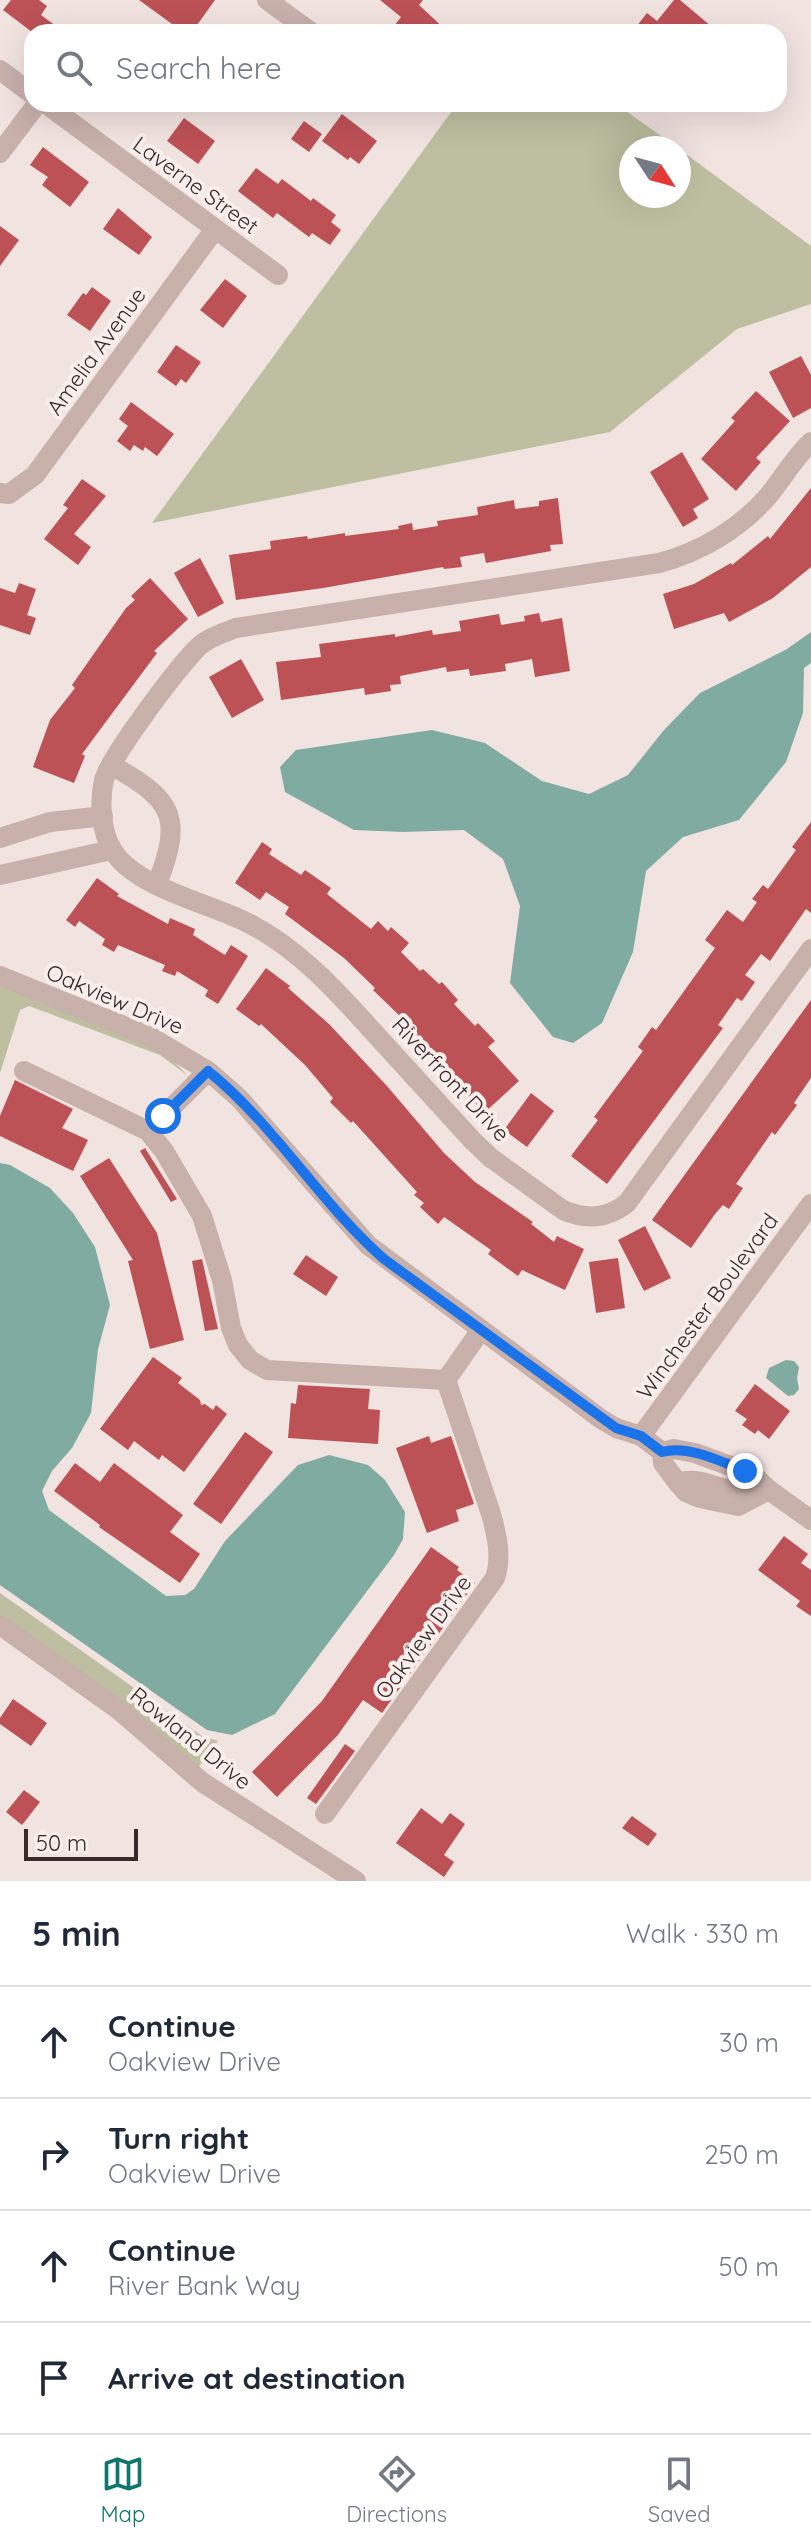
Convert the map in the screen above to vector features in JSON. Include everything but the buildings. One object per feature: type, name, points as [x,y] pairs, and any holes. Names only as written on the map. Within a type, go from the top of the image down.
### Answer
[{"type":"street","points":[[267,0],[300,24]]},
{"type":"street","points":[[0,70],[24,88]]},
{"type":"street","points":[[0,153],[31,112]]},
{"type":"street","name":"Laverne Street","points":[[57,112],[278,275]]},
{"type":"street","name":"Amelia Avenue","points":[[5,494],[35,475],[215,229]]},
{"type":"street","points":[[107,834],[101,797],[104,777],[191,654],[219,634],[236,628],[659,563],[681,557],[729,531],[753,512],[811,442]]},
{"type":"street","points":[[111,765],[146,785],[167,807],[172,838],[157,884]]},
{"type":"street","points":[[14,861],[6,836],[50,822],[107,834]]},
{"type":"street","points":[[0,875],[14,861],[107,834]]},
{"type":"street","name":"Riverfront Drive","points":[[107,834],[122,862],[157,884],[246,922],[272,937],[304,962],[344,999],[491,1158],[563,1210],[589,1217],[612,1213],[627,1203],[811,949]]},
{"type":"street","name":"Oakview Drive","points":[[0,976],[151,1037],[208,1071],[239,1098],[368,1245],[601,1419],[616,1428],[641,1436],[662,1452]]},
{"type":"street","points":[[24,1071],[148,1131],[164,1151],[202,1216],[238,1345],[250,1360],[267,1370],[446,1380],[481,1330]]},
{"type":"street","points":[[148,1131],[208,1071]]},
{"type":"street","name":"Winchester Boulevard","points":[[641,1436],[811,1204]]},
{"type":"street","name":"Oakview Drive","points":[[325,1814],[498,1570],[496,1529],[446,1380]]},
{"type":"street","points":[[762,1492],[744,1504],[726,1497],[686,1492],[663,1463],[662,1452],[674,1449],[752,1474],[762,1492],[811,1520]]},
{"type":"street","points":[[726,1497],[732,1466]]},
{"type":"street","name":"Rowland Drive","points":[[0,1625],[119,1710],[202,1782],[356,1881]]},
{"type":"green space","points":[[451,112],[627,112],[661,136],[619,136],[619,208],[691,208],[691,158],[811,246],[811,304],[737,329],[610,432],[152,523]]},
{"type":"green space","points":[[0,985],[148,1045],[169,1056],[187,1075],[160,1055],[29,1006],[20,1010],[0,1073]]},
{"type":"green space","points":[[0,1593],[202,1736],[218,1741],[198,1768],[0,1616]]},
{"type":"water","points":[[811,632],[811,663],[804,668],[803,713],[786,762],[739,820],[683,837],[646,871],[633,952],[602,1023],[573,1043],[553,1037],[510,983],[520,906],[503,859],[464,830],[354,830],[285,792],[280,767],[296,750],[432,730],[485,743],[542,781],[589,794],[628,775],[664,730],[700,693],[787,649]]},
{"type":"water","points":[[0,1163],[10,1165],[50,1188],[73,1213],[95,1247],[110,1305],[98,1349],[91,1413],[72,1448],[52,1471],[42,1491],[49,1510],[166,1596],[185,1595],[194,1589],[225,1541],[298,1465],[329,1455],[368,1465],[385,1480],[405,1512],[403,1539],[394,1555],[275,1714],[232,1735],[207,1730],[0,1585]]},
{"type":"water","points":[[786,1360],[794,1361],[799,1367],[799,1389],[788,1396],[766,1378],[769,1368]]},
{"type":"route","points":[[163,1116],[208,1071],[239,1098],[354,1230],[384,1259],[616,1428],[641,1436],[662,1452],[674,1449],[695,1453],[745,1471]]}]
